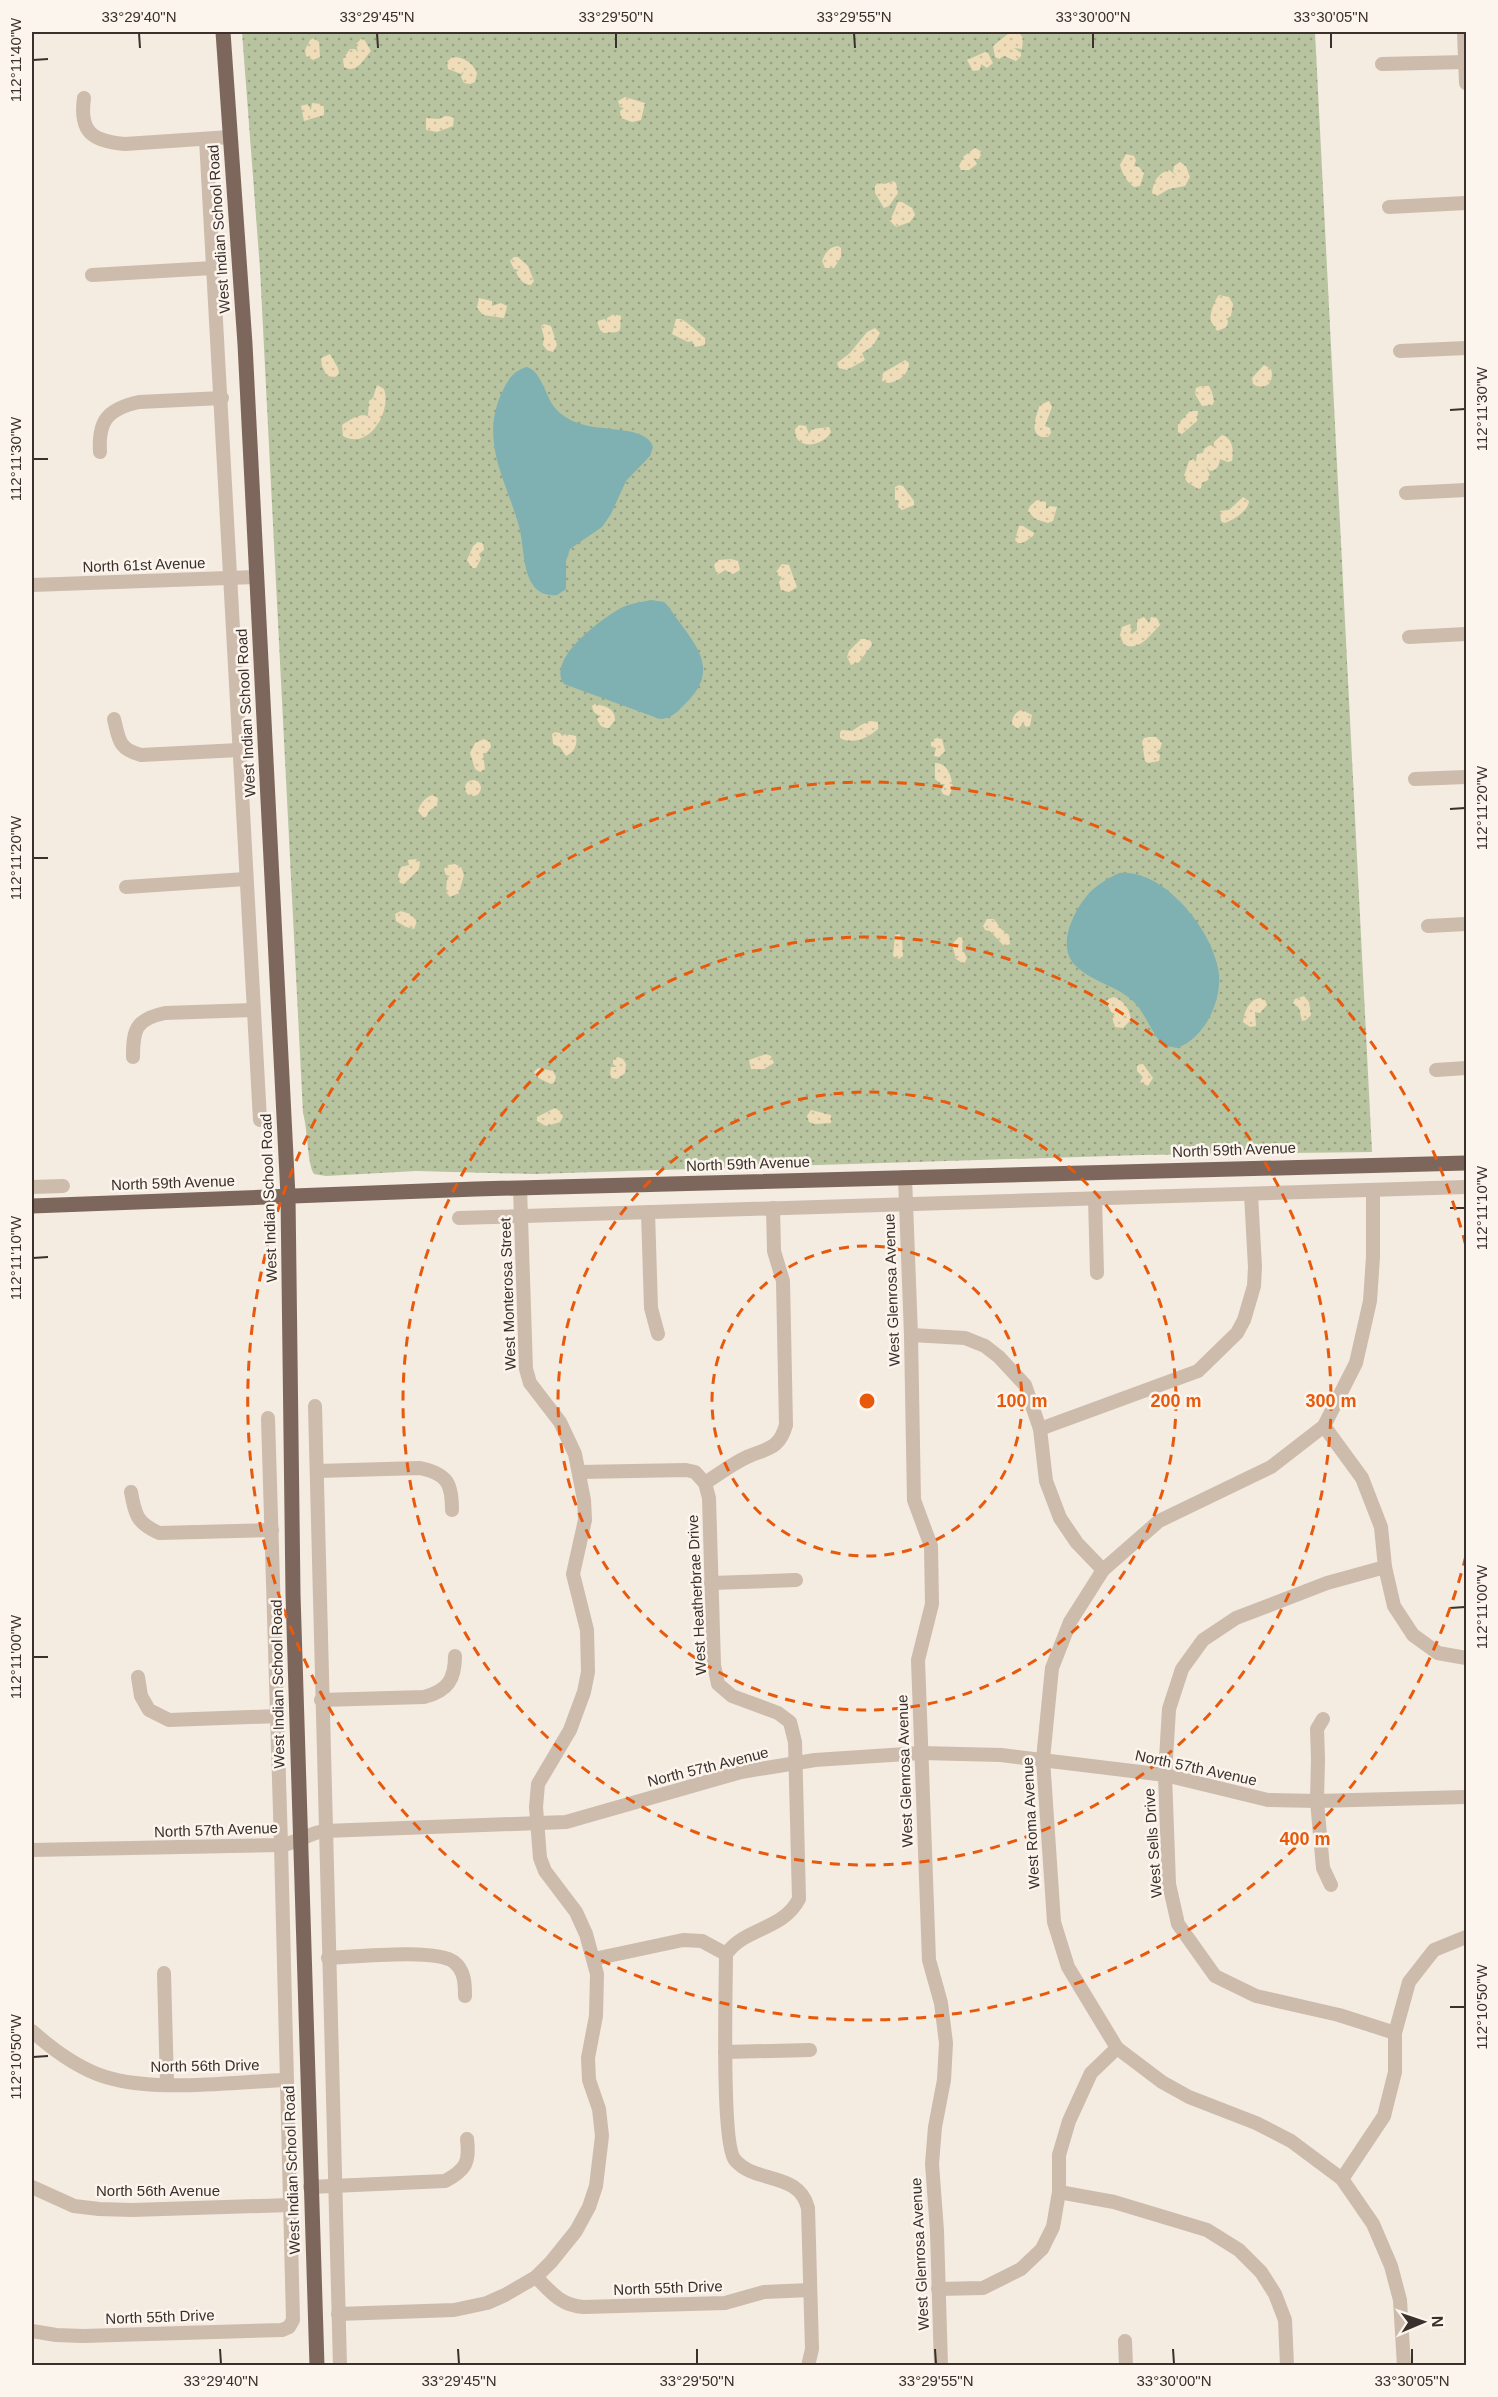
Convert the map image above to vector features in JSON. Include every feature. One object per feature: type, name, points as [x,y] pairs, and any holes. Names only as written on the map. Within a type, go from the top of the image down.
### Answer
[{"type":"main road","name":"West Indian School Road","points":[[223,32],[243,299],[288,1196],[293,1594],[317,2366]]},
{"type":"main road","name":"North 59th Avenue","points":[[32,1206],[520,1188],[1467,1162]]},
{"type":"street","points":[[1464,32],[1467,83]]},
{"type":"street","points":[[1382,64],[1465,62]]},
{"type":"street","points":[[84,98],[81,116],[85,127],[95,136],[109,143],[230,137]]},
{"type":"street","name":"West Indian School Road","points":[[206,139],[260,1120]]},
{"type":"street","points":[[1389,207],[1467,203]]},
{"type":"street","points":[[92,274],[213,268]]},
{"type":"street","points":[[1400,351],[1467,348]]},
{"type":"street","points":[[100,452],[99,436],[102,422],[115,410],[139,402],[222,398]]},
{"type":"street","points":[[1406,493],[1467,490]]},
{"type":"street","name":"North 61st Avenue","points":[[32,585],[257,577]]},
{"type":"street","points":[[1409,637],[1467,634]]},
{"type":"street","points":[[114,719],[122,746],[128,752],[141,755],[239,750]]},
{"type":"street","points":[[1415,778],[1467,777]]},
{"type":"street","points":[[126,887],[246,879]]},
{"type":"street","points":[[1428,926],[1467,924]]},
{"type":"street","points":[[133,1057],[133,1034],[143,1021],[152,1016],[165,1013],[254,1010]]},
{"type":"street","points":[[1436,1070],[1467,1068]]},
{"type":"street","name":"West Glenrosa Avenue","points":[[905,1177],[914,1500],[931,1546],[932,1604],[918,1660],[929,1960],[941,2003],[946,2043],[944,2080],[935,2127],[932,2164],[937,2231],[941,2366]]},
{"type":"street","points":[[32,1187],[63,1186]]},
{"type":"street","points":[[459,1218],[1467,1187]]},
{"type":"street","name":"West Monterosa Street","points":[[339,2314],[439,2311],[471,2307],[506,2295],[536,2277],[576,2230],[589,2207],[600,2170],[601,2122],[589,2080],[588,2058],[597,2007],[594,1959],[576,1912],[545,1871],[540,1858],[537,1824],[538,1784],[570,1730],[584,1692],[588,1672],[587,1630],[573,1574],[585,1520],[580,1472],[575,1454],[560,1422],[530,1383],[526,1369],[520,1188]]},
{"type":"street","name":"West Roma Avenue","points":[[1372,1190],[1373,1257],[1370,1301],[1356,1363],[1324,1426],[1271,1467],[1159,1521],[1103,1570],[1070,1622],[1052,1668],[1043,1759],[1054,1922],[1068,1967],[1117,2048],[1162,2082],[1189,2097],[1256,2123],[1291,2141],[1342,2179],[1372,2224],[1391,2265],[1400,2300],[1404,2366]]},
{"type":"street","points":[[1040,1429],[1198,1371],[1237,1333],[1244,1320],[1254,1286],[1251,1194]]},
{"type":"street","points":[[1095,1198],[1097,1274]]},
{"type":"street","points":[[580,1472],[686,1470],[695,1472],[705,1483],[749,1456],[771,1449],[783,1434],[786,1425],[783,1281],[774,1251],[773,1208]]},
{"type":"street","points":[[648,1212],[651,1308],[658,1334]]},
{"type":"street","points":[[911,1335],[965,1338],[992,1352],[1025,1384],[1040,1429],[1046,1481],[1060,1518],[1077,1543],[1103,1570]]},
{"type":"street","points":[[315,1406],[340,2366]]},
{"type":"street","name":"West Indian School Road","points":[[268,1418],[290,2205],[292,2320],[289,2326]]},
{"type":"street","points":[[1324,1426],[1362,1478],[1381,1527],[1385,1567],[1394,1606],[1413,1635],[1438,1653],[1467,1658]]},
{"type":"street","points":[[317,1471],[420,1468],[430,1470],[439,1474],[452,1489],[452,1510]]},
{"type":"street","name":"West Heatherbrae Drive","points":[[705,1483],[709,1498],[714,1665],[718,1684],[732,1696],[778,1713],[790,1722],[795,1742],[796,1763],[798,1899],[793,1911],[783,1920],[745,1935],[734,1943],[726,1954]]},
{"type":"street","points":[[131,1492],[134,1509],[142,1526],[159,1533],[272,1530]]},
{"type":"street","name":"West Sells Drive","points":[[1385,1567],[1327,1583],[1236,1618],[1203,1640],[1182,1669],[1169,1709],[1165,1775],[1169,1884],[1178,1924],[1215,1976],[1256,1996],[1339,2015],[1395,2032]]},
{"type":"street","points":[[711,1582],[796,1580]]},
{"type":"street","points":[[321,1700],[433,1695],[449,1684],[455,1673],[454,1656]]},
{"type":"street","points":[[138,1677],[141,1696],[149,1710],[169,1720],[278,1716]]},
{"type":"street","points":[[1323,1719],[1317,1729],[1317,1801],[1323,1868],[1331,1885]]},
{"type":"street","name":"North 57th Avenue","points":[[32,1850],[287,1845],[300,1838],[325,1831],[577,1821],[730,1775],[796,1763],[921,1752],[1001,1755],[1165,1775],[1268,1800],[1467,1797]]},
{"type":"street","points":[[1342,2179],[1384,2116],[1395,2072],[1395,2032],[1409,1982],[1434,1950],[1467,1937]]},
{"type":"street","points":[[594,1959],[683,1940],[702,1941],[726,1954],[725,2052],[729,2147],[734,2160],[747,2169],[794,2186],[805,2196],[808,2208],[812,2349],[808,2366]]},
{"type":"street","points":[[328,1958],[438,1955],[455,1962],[461,1970],[465,1982],[465,1996]]},
{"type":"street","points":[[164,1973],[167,2085]]},
{"type":"street","name":"North 56th Drive","points":[[32,2031],[62,2054],[97,2074],[142,2083],[167,2085],[285,2080]]},
{"type":"street","points":[[938,2289],[983,2288],[1021,2269],[1042,2249],[1053,2227],[1059,2192],[1059,2155],[1069,2121],[1091,2073],[1117,2048]]},
{"type":"street","points":[[725,2052],[810,2050]]},
{"type":"street","points":[[310,2187],[445,2181],[463,2168],[469,2157],[467,2139]]},
{"type":"street","name":"North 56th Avenue","points":[[32,2187],[74,2206],[99,2209],[290,2205]]},
{"type":"street","points":[[1059,2192],[1114,2202],[1207,2230],[1239,2250],[1261,2272],[1275,2294],[1285,2320],[1287,2366]]},
{"type":"street","name":"North 55th Drive","points":[[536,2277],[558,2299],[566,2304],[584,2307],[725,2303],[764,2292],[810,2289]]},
{"type":"street","name":"North 55th Drive","points":[[32,2331],[83,2336],[282,2330],[289,2326]]},
{"type":"street","points":[[1125,2341],[1126,2366]]},
{"type":"green space","points":[[242,32],[1315,32],[1372,1152],[1142,1155],[533,1174],[416,1171],[326,1176],[314,1174],[310,1162],[303,1113],[260,269]]},
{"type":"sand","points":[[1009,33],[1020,34],[1023,38],[1022,49],[1014,48],[1021,53],[1016,61],[1004,56],[999,59],[995,57],[993,46]]},
{"type":"sand","points":[[314,38],[319,42],[320,57],[313,60],[306,56],[305,50],[310,40]]},
{"type":"sand","points":[[364,39],[371,51],[353,69],[344,67],[343,59],[350,49],[358,52],[356,44]]},
{"type":"sand","points":[[985,52],[988,53],[993,63],[987,68],[981,64],[980,70],[973,71],[967,60]]},
{"type":"sand","points":[[452,57],[464,59],[473,66],[477,73],[475,82],[464,83],[461,77],[464,71],[461,74],[448,69],[447,62]]},
{"type":"sand","points":[[625,97],[645,103],[641,120],[632,122],[621,118],[620,111],[624,108],[620,107],[618,101]]},
{"type":"sand","points":[[312,103],[321,104],[324,107],[324,115],[304,121],[301,106],[308,104],[311,110]]},
{"type":"sand","points":[[445,116],[454,117],[453,126],[437,132],[426,130],[426,118],[439,119]]},
{"type":"sand","points":[[975,148],[982,152],[979,159],[974,159],[977,164],[969,170],[961,170],[959,166],[964,156]]},
{"type":"sand","points":[[1126,154],[1134,156],[1136,160],[1134,166],[1139,167],[1144,173],[1140,186],[1131,185],[1122,171],[1120,165]]},
{"type":"sand","points":[[1180,162],[1186,166],[1190,177],[1185,186],[1169,189],[1157,196],[1152,193],[1155,182],[1162,173],[1169,170],[1177,176],[1173,172],[1174,166]]},
{"type":"sand","points":[[893,181],[896,183],[898,193],[889,206],[884,208],[875,193],[875,186],[878,183],[885,184]]},
{"type":"sand","points":[[898,202],[912,208],[915,215],[910,222],[896,227],[890,221]]},
{"type":"sand","points":[[838,246],[841,248],[841,257],[834,268],[825,268],[822,261],[824,255],[830,249]]},
{"type":"sand","points":[[518,257],[528,266],[534,281],[531,285],[524,283],[516,272],[519,270],[514,269],[510,261]]},
{"type":"sand","points":[[1219,295],[1229,297],[1233,304],[1231,316],[1226,319],[1227,327],[1217,331],[1211,318]]},
{"type":"sand","points":[[479,298],[492,301],[492,306],[501,303],[507,306],[504,318],[483,315],[477,308]]},
{"type":"sand","points":[[614,314],[621,316],[620,330],[604,333],[600,330],[597,321],[605,319],[607,322],[607,318]]},
{"type":"sand","points":[[676,319],[681,319],[705,338],[705,345],[695,347],[692,341],[688,342],[672,334]]},
{"type":"sand","points":[[544,324],[551,326],[557,345],[553,352],[547,350],[543,345],[544,337],[541,326]]},
{"type":"sand","points":[[875,328],[880,333],[873,346],[862,353],[865,360],[847,370],[839,368],[837,363],[850,353],[867,332]]},
{"type":"sand","points":[[330,354],[338,368],[339,374],[335,377],[327,376],[322,366],[321,358]]},
{"type":"sand","points":[[905,360],[909,363],[909,367],[902,377],[888,383],[882,381],[883,373]]},
{"type":"sand","points":[[1264,365],[1271,369],[1272,378],[1262,387],[1253,384],[1252,378]]},
{"type":"sand","points":[[377,385],[384,389],[386,398],[385,408],[376,426],[370,434],[362,438],[353,439],[343,436],[342,425],[358,416],[368,416],[369,401],[373,398]]},
{"type":"sand","points":[[1209,386],[1214,402],[1212,405],[1202,406],[1195,394],[1196,388]]},
{"type":"sand","points":[[1049,401],[1052,407],[1045,426],[1050,428],[1051,433],[1048,437],[1041,437],[1035,431],[1035,420],[1040,405]]},
{"type":"sand","points":[[1190,411],[1198,411],[1197,421],[1182,434],[1178,432],[1178,424]]},
{"type":"sand","points":[[799,425],[806,426],[809,434],[812,429],[829,427],[831,432],[822,441],[804,444],[796,436],[795,429]]},
{"type":"sand","points":[[1222,435],[1232,445],[1232,461],[1220,459],[1215,470],[1210,471],[1206,467],[1210,475],[1198,489],[1187,482],[1184,476],[1189,461],[1193,459],[1196,462],[1197,454],[1203,453],[1204,449],[1210,445],[1214,447],[1214,442]]},
{"type":"sand","points":[[903,486],[914,501],[914,505],[902,510],[898,507],[899,501],[895,500],[895,487]]},
{"type":"sand","points":[[1243,497],[1249,501],[1243,511],[1228,522],[1221,521],[1220,511],[1229,510]]},
{"type":"sand","points":[[1037,500],[1046,502],[1046,509],[1050,506],[1057,507],[1053,521],[1048,523],[1035,519],[1028,511]]},
{"type":"sand","points":[[1019,526],[1034,533],[1023,543],[1015,540]]},
{"type":"sand","points":[[478,542],[483,543],[484,550],[479,554],[481,559],[476,568],[472,568],[467,560],[473,546]]},
{"type":"sand","points":[[718,560],[738,561],[740,570],[733,574],[725,570],[717,575],[714,565]]},
{"type":"sand","points":[[782,564],[789,565],[797,587],[789,592],[781,590],[779,582],[782,577],[776,572]]},
{"type":"sand","points":[[1144,617],[1149,623],[1151,617],[1157,618],[1160,625],[1140,644],[1124,645],[1120,635],[1122,627],[1130,624],[1132,634],[1137,630],[1137,620]]},
{"type":"sand","points":[[861,639],[871,641],[872,645],[859,662],[851,665],[847,657],[849,651]]},
{"type":"sand","points":[[595,704],[611,710],[615,716],[609,728],[599,723],[597,719],[601,716],[592,708]]},
{"type":"sand","points":[[1022,710],[1032,715],[1030,726],[1026,727],[1023,723],[1018,729],[1012,724],[1013,719],[1016,713]]},
{"type":"sand","points":[[870,721],[878,722],[878,729],[870,735],[855,741],[840,738],[842,730],[852,731]]},
{"type":"sand","points":[[555,732],[562,736],[566,734],[576,736],[575,748],[569,755],[566,756],[560,747],[553,744],[552,734]]},
{"type":"sand","points":[[1156,737],[1162,743],[1156,752],[1160,755],[1159,761],[1148,763],[1145,761],[1142,742],[1144,738]]},
{"type":"sand","points":[[936,738],[942,739],[945,751],[939,757],[934,756],[936,748],[931,746],[931,742]]},
{"type":"sand","points":[[484,739],[490,742],[491,747],[483,753],[485,769],[480,772],[475,769],[470,753],[475,743]]},
{"type":"sand","points":[[935,763],[943,765],[950,775],[953,787],[949,796],[943,794],[941,790],[945,784],[935,779]]},
{"type":"sand","points":[[473,780],[479,782],[481,788],[479,794],[473,796],[467,794],[465,788],[467,782]]},
{"type":"sand","points":[[432,795],[438,798],[437,806],[430,810],[426,817],[423,817],[418,811],[419,808],[423,801]]},
{"type":"sand","points":[[416,859],[420,862],[419,869],[404,884],[400,883],[398,875],[401,867],[409,865],[408,860]]},
{"type":"sand","points":[[455,864],[461,867],[464,875],[459,893],[450,897],[446,892],[447,878],[450,876],[446,875],[444,869],[448,865]]},
{"type":"sand","points":[[401,911],[410,914],[417,921],[414,929],[396,921],[395,914]]},
{"type":"sand","points":[[987,919],[994,919],[1009,935],[1010,944],[1004,946],[990,931],[985,930],[983,926]]},
{"type":"sand","points":[[899,934],[902,938],[903,956],[899,959],[893,956],[895,935]]},
{"type":"sand","points":[[959,937],[963,938],[962,948],[967,958],[964,964],[956,959],[952,944]]},
{"type":"sand","points":[[1304,996],[1309,1002],[1311,1015],[1302,1021],[1299,1008],[1293,1003],[1295,999]]},
{"type":"sand","points":[[1114,997],[1124,1003],[1129,1012],[1131,1020],[1123,1028],[1115,1027],[1112,1017],[1115,1014],[1111,1012],[1106,1001]]},
{"type":"sand","points":[[1260,998],[1265,1000],[1267,1005],[1260,1013],[1255,1012],[1256,1026],[1250,1027],[1243,1022],[1245,1015],[1250,1004]]},
{"type":"sand","points":[[766,1054],[771,1056],[774,1063],[764,1069],[751,1069],[749,1060]]},
{"type":"sand","points":[[618,1057],[626,1064],[625,1073],[617,1079],[612,1078],[610,1074],[611,1067],[617,1067],[613,1064],[613,1060]]},
{"type":"sand","points":[[1143,1064],[1153,1078],[1148,1086],[1140,1082],[1143,1077],[1137,1071],[1137,1065]]},
{"type":"sand","points":[[538,1068],[553,1071],[556,1077],[554,1083],[551,1084],[536,1077],[534,1072]]},
{"type":"sand","points":[[555,1108],[561,1112],[563,1117],[560,1122],[546,1126],[537,1121],[537,1117]]},
{"type":"sand","points":[[811,1110],[831,1115],[831,1123],[809,1122],[807,1116]]},
{"type":"water","points":[[527,367],[540,379],[557,411],[565,417],[587,426],[642,435],[653,447],[650,456],[626,481],[611,514],[602,527],[570,549],[566,561],[566,589],[557,595],[540,592],[529,579],[521,533],[496,458],[493,424],[497,407],[508,381],[519,370]]},
{"type":"water","points":[[651,600],[664,602],[669,607],[693,642],[703,665],[703,676],[698,689],[681,708],[672,716],[660,719],[564,684],[561,674],[563,662],[591,629],[623,607]]},
{"type":"water","points":[[1119,873],[1136,874],[1152,880],[1168,891],[1195,919],[1214,953],[1219,979],[1211,1015],[1196,1035],[1177,1048],[1163,1045],[1132,1000],[1083,972],[1071,960],[1068,951],[1068,932],[1081,904],[1097,886]]}]
